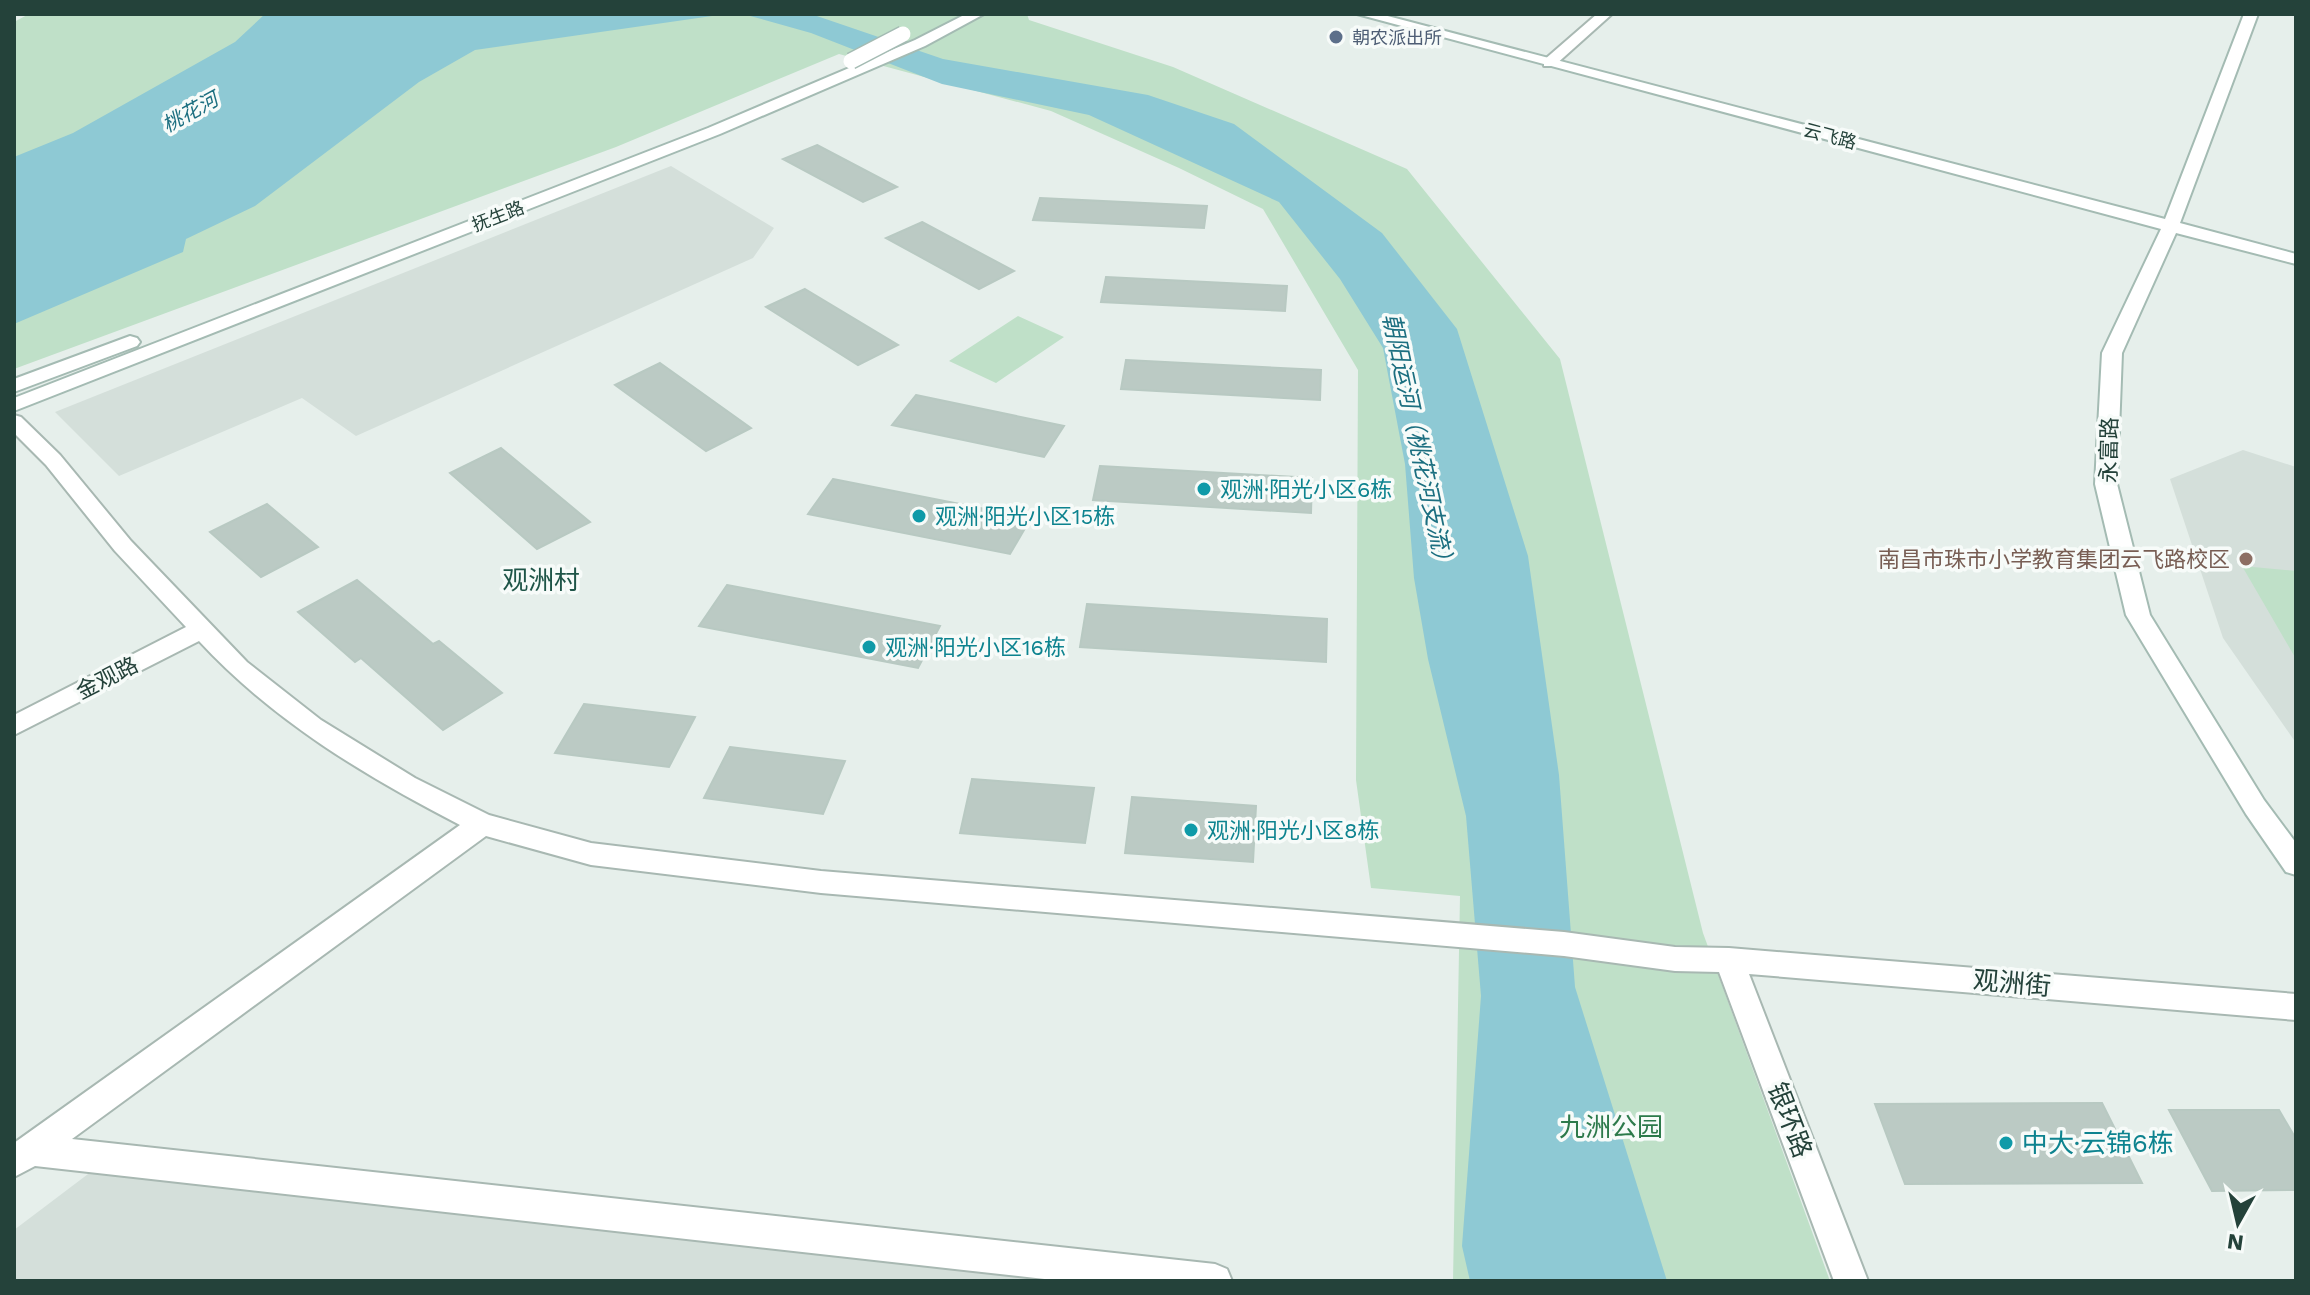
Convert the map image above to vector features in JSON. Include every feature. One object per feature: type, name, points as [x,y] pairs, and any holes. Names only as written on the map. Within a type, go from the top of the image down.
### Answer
[{"type":"street","name":"抚生路","points":[[14,386],[920,43],[977,14]]},
{"type":"street","name":"云飞路","points":[[1364,14],[1554,59],[2173,221],[2296,248]]},
{"type":"street","name":"云飞路","points":[[1405,14],[1554,59]]},
{"type":"street","points":[[1554,59],[1605,14]]},
{"type":"street","name":"永富路","points":[[2251,14],[2173,221],[2112,353],[2106,484],[2138,615],[2255,807],[2296,864]]},
{"type":"street","name":"抚生路","points":[[14,405],[714,131],[858,64],[923,24]]},
{"type":"street","name":"云飞路","points":[[2173,221],[2296,259]]},
{"type":"street","name":"观洲街","points":[[14,421],[53,460],[123,546],[200,630],[238,668],[312,727],[406,785],[482,824],[591,854],[821,882],[1564,944],[1675,959],[1729,960],[2296,1007]]},
{"type":"street","name":"金观路","points":[[14,726],[200,630]]},
{"type":"street","points":[[22,1156],[482,824]]},
{"type":"street","name":"银环路","points":[[1729,960],[1851,1281]]},
{"type":"street","points":[[22,1156],[1215,1281]]},
{"type":"shaded area","points":[[671,166],[774,228],[753,258],[356,436],[302,398],[119,476],[55,412]]},
{"type":"shaded area","name":"南昌市珠市小学教育集团云飞路校区","points":[[2243,450],[2296,467],[2296,743],[2223,638],[2170,479]]},
{"type":"shaded area","points":[[100,1165],[1121,1281],[14,1281],[14,1230]]},
{"type":"green space","name":"九洲公园","points":[[29,14],[1027,14],[1029,20],[1173,67],[1407,169],[1560,359],[1703,933],[1830,1281],[1453,1281],[1460,896],[1371,888],[1356,780],[1358,370],[1263,209],[1051,111],[839,54],[616,147],[14,369],[14,22]]},
{"type":"green space","points":[[1018,316],[1064,337],[996,383],[949,361]]},
{"type":"green space","points":[[2242,566],[2296,571],[2296,659]]},
{"type":"water","name":"桃花河","points":[[265,14],[726,14],[475,50],[419,82],[255,206],[186,239],[183,252],[14,324],[14,157],[73,133],[235,42]]},
{"type":"water","name":"朝阳运河（桃花河支流）","points":[[743,14],[811,14],[943,59],[1148,95],[1234,124],[1382,233],[1457,329],[1528,556],[1559,775],[1575,987],[1667,1281],[1470,1281],[1462,1246],[1481,996],[1466,816],[1428,659],[1414,578],[1405,464],[1383,348],[1340,279],[1279,202],[1089,115],[942,84],[811,33]]},
{"type":"building","points":[[817,145],[897,187],[863,202],[783,159]]},
{"type":"building","points":[[1040,198],[1207,206],[1204,228],[1033,220]]},
{"type":"building","points":[[922,222],[1014,271],[979,289],[886,238]]},
{"type":"building","points":[[1106,277],[1287,286],[1285,311],[1101,302]]},
{"type":"building","points":[[805,289],[898,345],[858,365],[766,307]]},
{"type":"building","points":[[1126,360],[1321,370],[1320,400],[1121,389]]},
{"type":"building","points":[[660,363],[751,428],[706,451],[615,385]]},
{"type":"building","points":[[916,395],[1064,426],[1044,457],[892,425]]},
{"type":"building","points":[[501,448],[590,522],[537,549],[450,473]]},
{"type":"building","name":"观洲·阳光小区6栋","points":[[1100,466],[1312,478],[1311,513],[1093,500]]},
{"type":"building","name":"观洲·阳光小区15栋","points":[[833,479],[1031,518],[1010,554],[808,514]]},
{"type":"building","points":[[267,504],[318,547],[261,577],[210,532]]},
{"type":"building","points":[[357,580],[433,644],[439,641],[502,693],[443,730],[361,658],[355,662],[298,612]]},
{"type":"building","name":"观洲·阳光小区16栋","points":[[727,585],[940,626],[918,668],[699,626]]},
{"type":"building","points":[[1087,604],[1327,619],[1326,662],[1080,647]]},
{"type":"building","points":[[584,704],[695,717],[669,767],[555,753]]},
{"type":"building","points":[[730,747],[845,761],[823,814],[704,798]]},
{"type":"building","points":[[972,779],[1094,788],[1085,843],[960,833]]},
{"type":"building","name":"观洲·阳光小区8栋","points":[[1132,797],[1256,806],[1253,862],[1125,853]]},
{"type":"building","name":"中大·云锦6栋","points":[[2102,1103],[2142,1183],[1905,1184],[1875,1104]]},
{"type":"building","points":[[2169,1110],[2279,1110],[2296,1139],[2296,1190],[2212,1191]]},
{"type":"place","name":"朝农派出所","points":[[1336,37]]},
{"type":"place","name":"观洲·阳光小区6栋","points":[[1204,489]]},
{"type":"place","name":"观洲·阳光小区15栋","points":[[919,516]]},
{"type":"place","name":"南昌市珠市小学教育集团云飞路校区","points":[[2246,559]]},
{"type":"place","name":"观洲·阳光小区16栋","points":[[869,647]]},
{"type":"place","name":"观洲·阳光小区8栋","points":[[1191,830]]},
{"type":"place","name":"中大·云锦6栋","points":[[2006,1143]]},
{"type":"district","name":"观洲村","points":[[541,580]]}]
